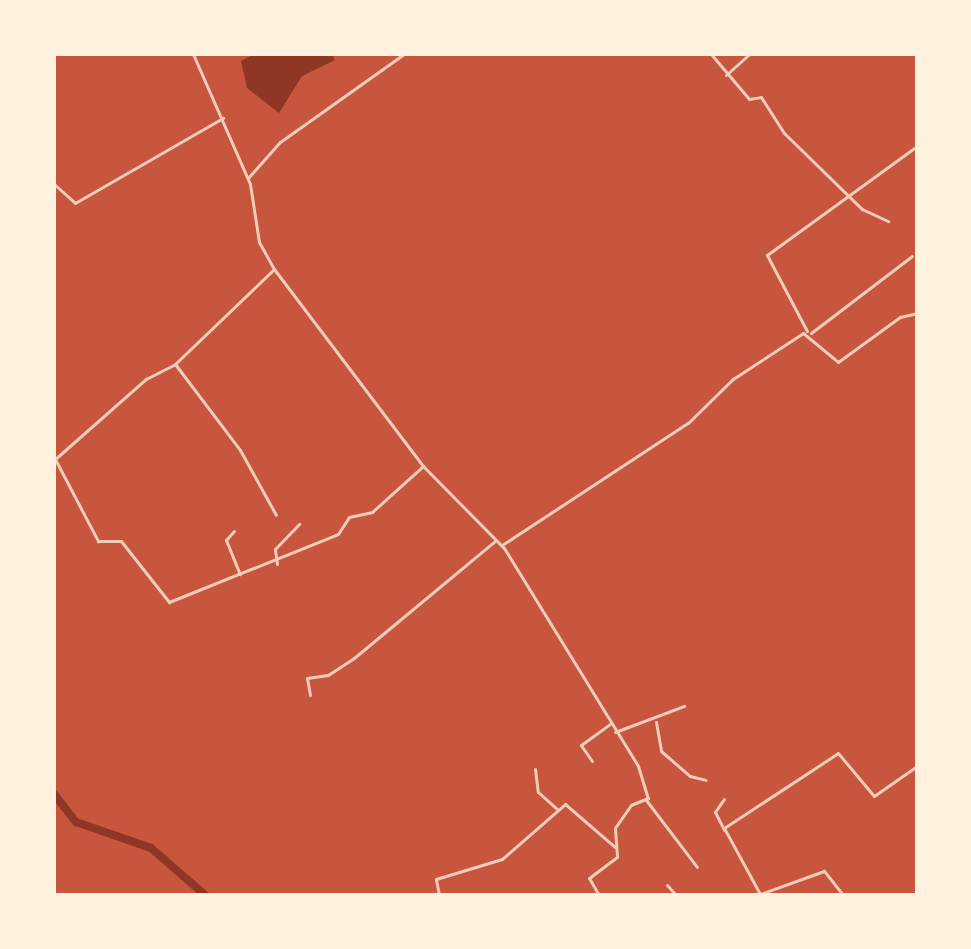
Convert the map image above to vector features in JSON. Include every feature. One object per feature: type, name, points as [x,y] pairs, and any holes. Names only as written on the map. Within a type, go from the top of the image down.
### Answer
[{"type":"street","points":[[193,54],[248,178],[259,242],[274,269],[423,466],[502,545],[638,766],[646,800],[697,867]]},
{"type":"street","points":[[248,178],[280,142],[404,54]]},
{"type":"street","points":[[711,54],[750,100],[761,97],[784,133],[854,195],[865,211],[888,221]]},
{"type":"street","points":[[726,75],[749,54]]},
{"type":"street","points":[[54,184],[75,203],[223,118]]},
{"type":"street","points":[[917,146],[854,195],[767,255],[809,332],[838,362],[900,317],[917,313]]},
{"type":"street","points":[[502,545],[688,423],[733,379],[809,332],[912,256]]},
{"type":"street","points":[[274,269],[175,364],[146,379],[54,459],[98,541],[124,544],[166,602],[240,574],[277,564],[338,534],[349,517],[372,512],[423,466]]},
{"type":"street","points":[[175,364],[240,450],[276,515]]},
{"type":"street","points":[[277,564],[275,549],[299,524]]},
{"type":"street","points":[[234,531],[226,540],[240,574]]},
{"type":"street","points":[[310,695],[307,678],[328,675],[354,658],[495,541]]},
{"type":"street","points":[[615,732],[656,722],[684,706]]},
{"type":"street","points":[[656,722],[661,751],[690,776],[706,780]]},
{"type":"street","points":[[592,761],[581,745],[610,724]]},
{"type":"street","points":[[724,830],[838,753],[874,796],[917,766]]},
{"type":"street","points":[[535,769],[538,792],[557,809]]},
{"type":"street","points":[[724,799],[715,812],[760,894],[824,871],[843,895]]},
{"type":"street","points":[[599,895],[589,878],[617,857],[615,828],[631,805],[646,800]]},
{"type":"street","points":[[439,895],[436,879],[502,859],[557,809],[570,805],[603,843],[616,847]]},
{"type":"street","points":[[667,885],[676,895]]},
{"type":"shaded area","points":[[254,54],[332,54],[335,60],[302,76],[279,113],[247,88],[241,61]]},
{"type":"waterway","points":[[54,794],[76,822],[151,848],[205,895]]}]
